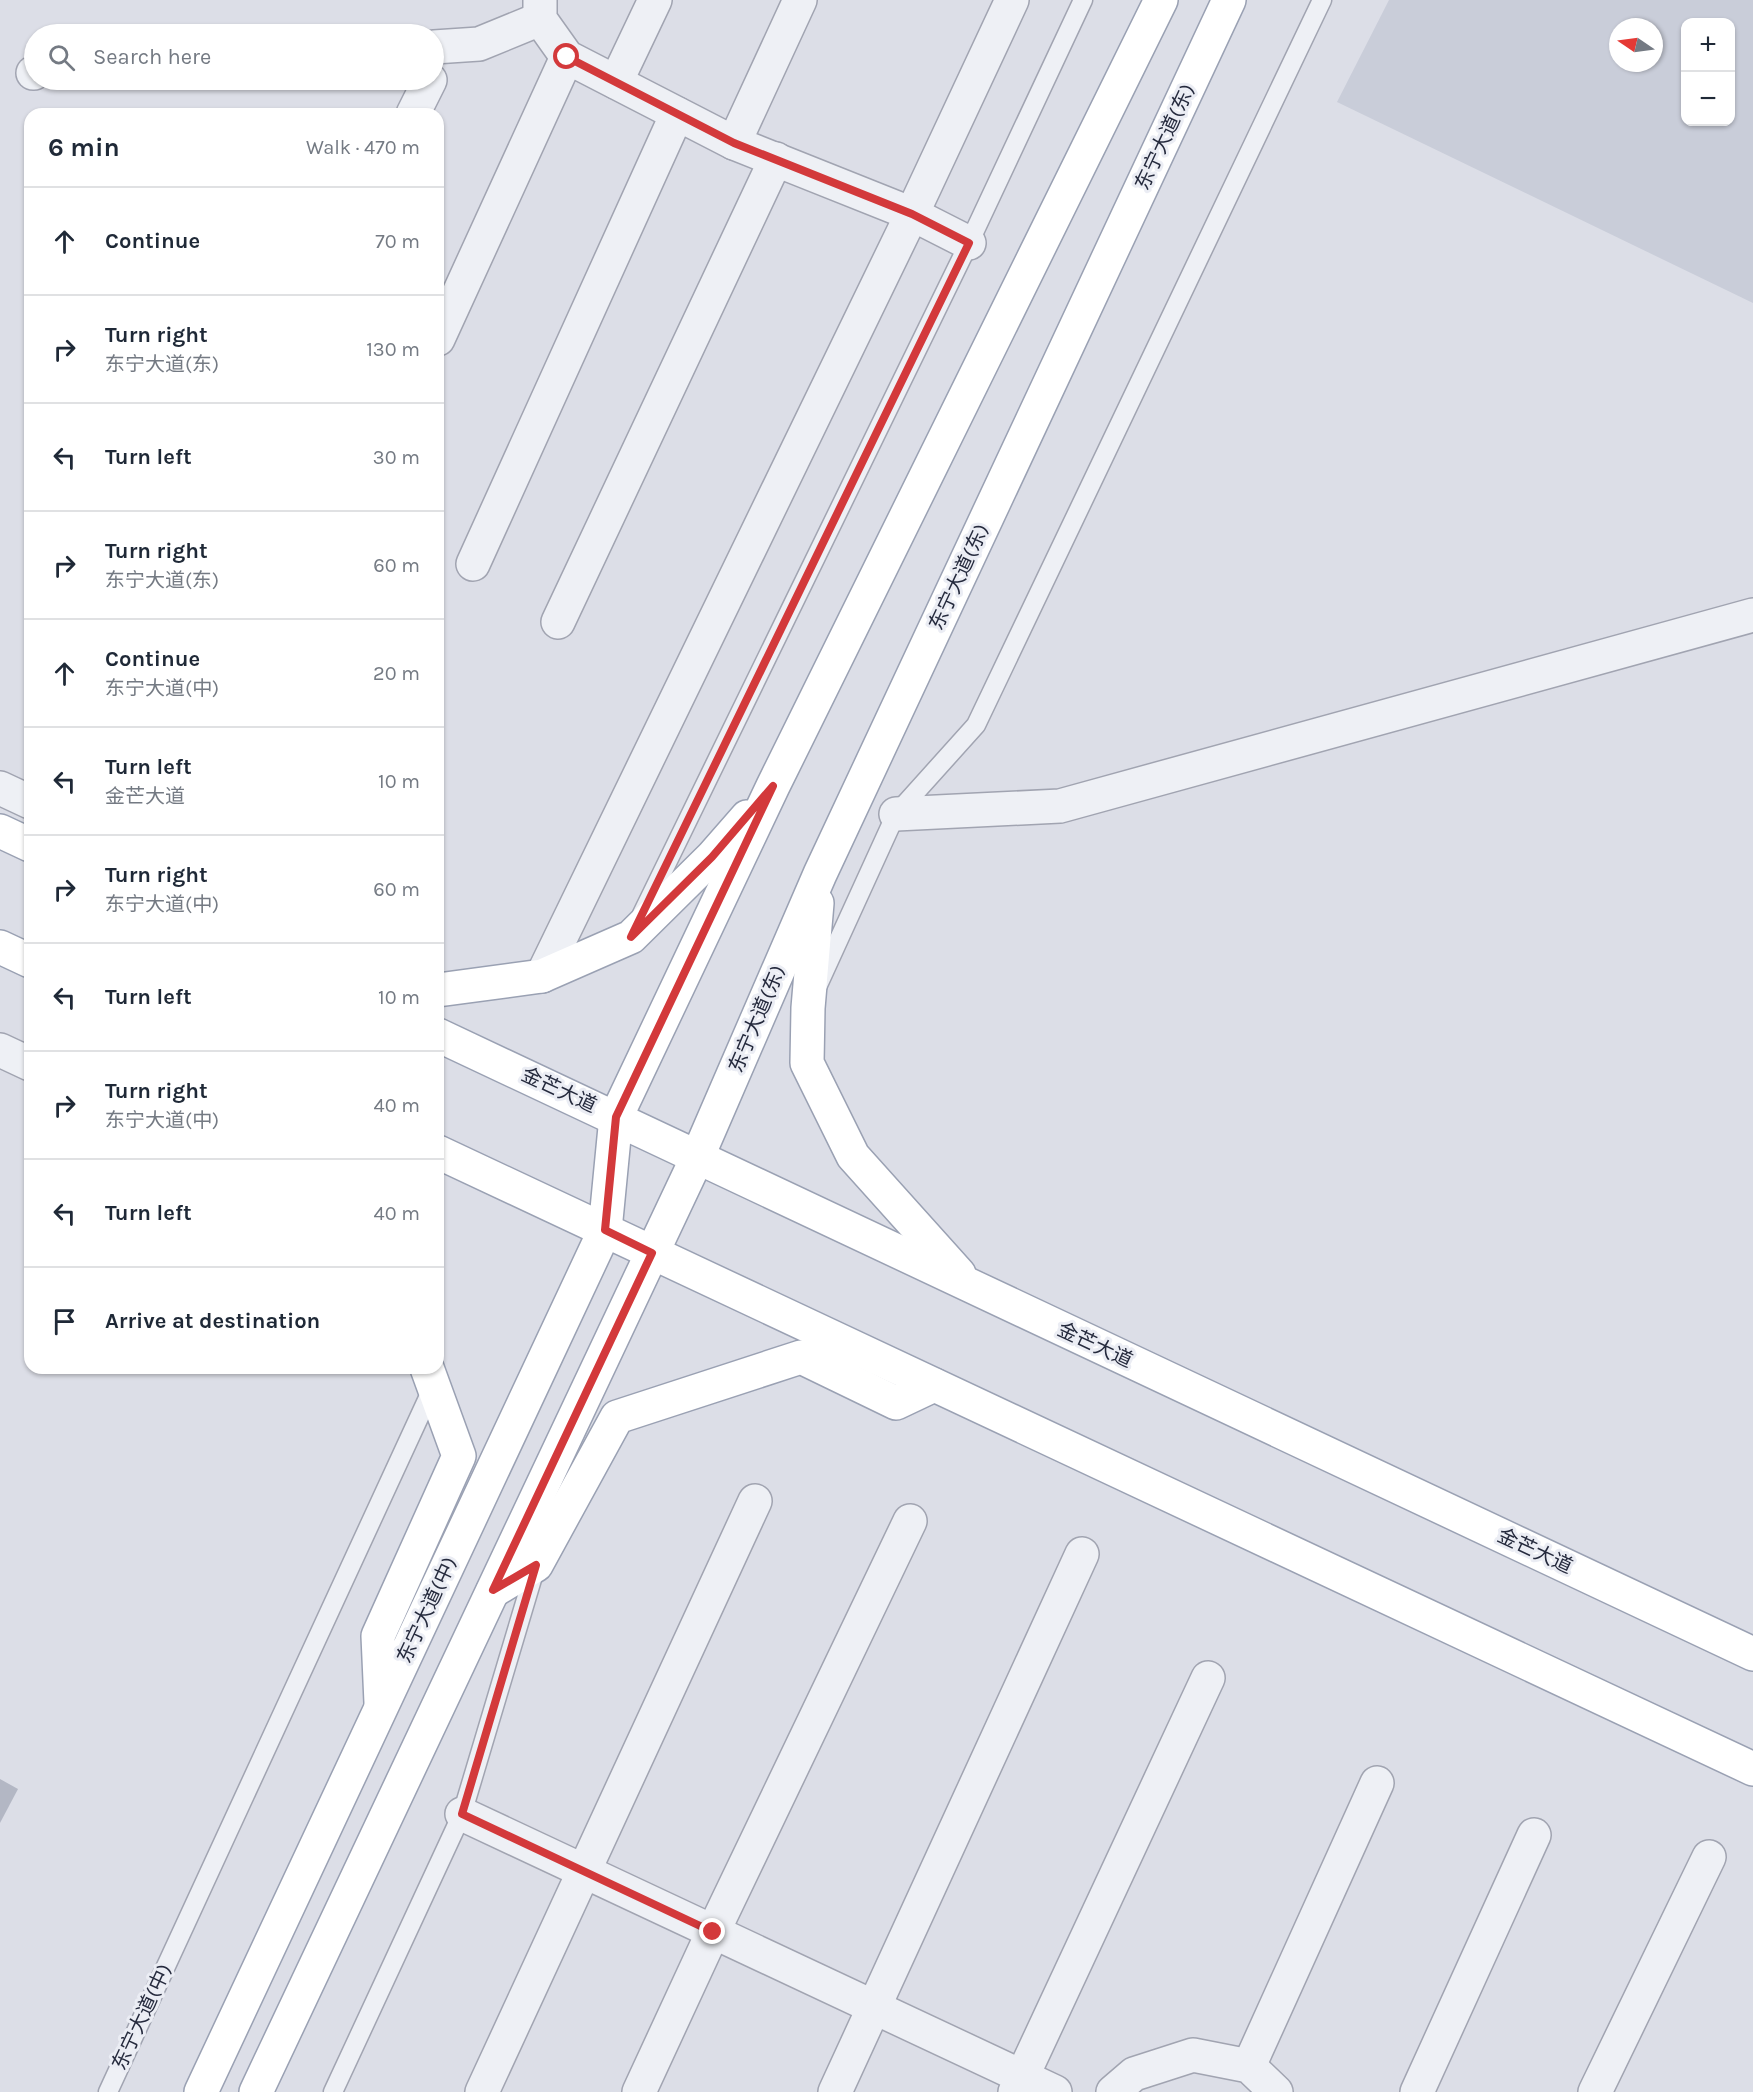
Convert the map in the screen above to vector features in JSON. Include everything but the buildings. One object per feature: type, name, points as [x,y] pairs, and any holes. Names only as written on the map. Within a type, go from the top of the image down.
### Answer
[{"type":"main road","points":[[616,1117],[773,786],[1161,0]]},
{"type":"main road","name":"东宁大道(东)","points":[[697,1158],[820,874],[1229,0]]},
{"type":"main road","points":[[444,989],[542,976],[631,937],[712,857],[773,786]]},
{"type":"main road","points":[[0,831],[24,842]]},
{"type":"main road","points":[[820,874],[808,1008],[807,1063],[853,1156],[970,1286]]},
{"type":"main road","points":[[0,947],[24,958]]},
{"type":"main road","name":"金芒大道","points":[[444,1038],[1753,1654]]},
{"type":"main road","name":"东宁大道(中)","points":[[201,2092],[605,1230],[616,1117]]},
{"type":"main road","points":[[444,1155],[1753,1769]]},
{"type":"main road","points":[[256,2092],[697,1158]]},
{"type":"main road","points":[[493,1590],[536,1565],[617,1417],[801,1357],[896,1403],[934,1385]]},
{"type":"main road","points":[[382,1707],[378,1636],[459,1456],[430,1377]]},
{"type":"street","points":[[616,82],[656,0]]},
{"type":"street","points":[[734,143],[800,0]]},
{"type":"street","points":[[542,976],[912,214],[1012,0]]},
{"type":"street","points":[[444,53],[479,44],[540,10],[567,57],[734,143],[912,214],[969,243]]},
{"type":"street","points":[[444,326],[567,57]]},
{"type":"street","points":[[416,108],[425,90]]},
{"type":"street","points":[[473,564],[677,114]]},
{"type":"street","points":[[558,622],[776,159]]},
{"type":"street","points":[[897,814],[1060,806],[1753,615]]},
{"type":"street","points":[[0,788],[24,799]]},
{"type":"street","points":[[0,1050],[24,1061]]},
{"type":"street","points":[[482,2092],[755,1501]]},
{"type":"street","points":[[639,2092],[910,1521]]},
{"type":"street","points":[[835,2092],[1082,1554]]},
{"type":"street","points":[[1018,2084],[1208,1678]]},
{"type":"street","points":[[1249,2066],[1377,1783]]},
{"type":"street","points":[[462,1814],[874,2007],[1018,2084],[1055,2092]]},
{"type":"street","points":[[1417,2092],[1534,1835]]},
{"type":"street","points":[[1595,2092],[1709,1857]]},
{"type":"street","points":[[1113,2092],[1134,2074],[1193,2055],[1249,2066],[1276,2092]]},
{"type":"lane","points":[[631,937],[969,243],[1083,0]]},
{"type":"lane","points":[[808,1008],[897,814],[976,725],[1322,0]]},
{"type":"lane","name":"东宁大道(中)","points":[[108,2092],[430,1377]]},
{"type":"lane","points":[[333,2092],[462,1814],[536,1565]]},
{"type":"shaded area","points":[[1389,0],[1753,0],[1753,303],[1337,102]]},
{"type":"route","points":[[567,57],[734,143],[912,214],[969,243],[631,937],[712,857],[773,786],[616,1117],[605,1230],[652,1253],[493,1590],[536,1565],[462,1814],[713,1932]]}]
